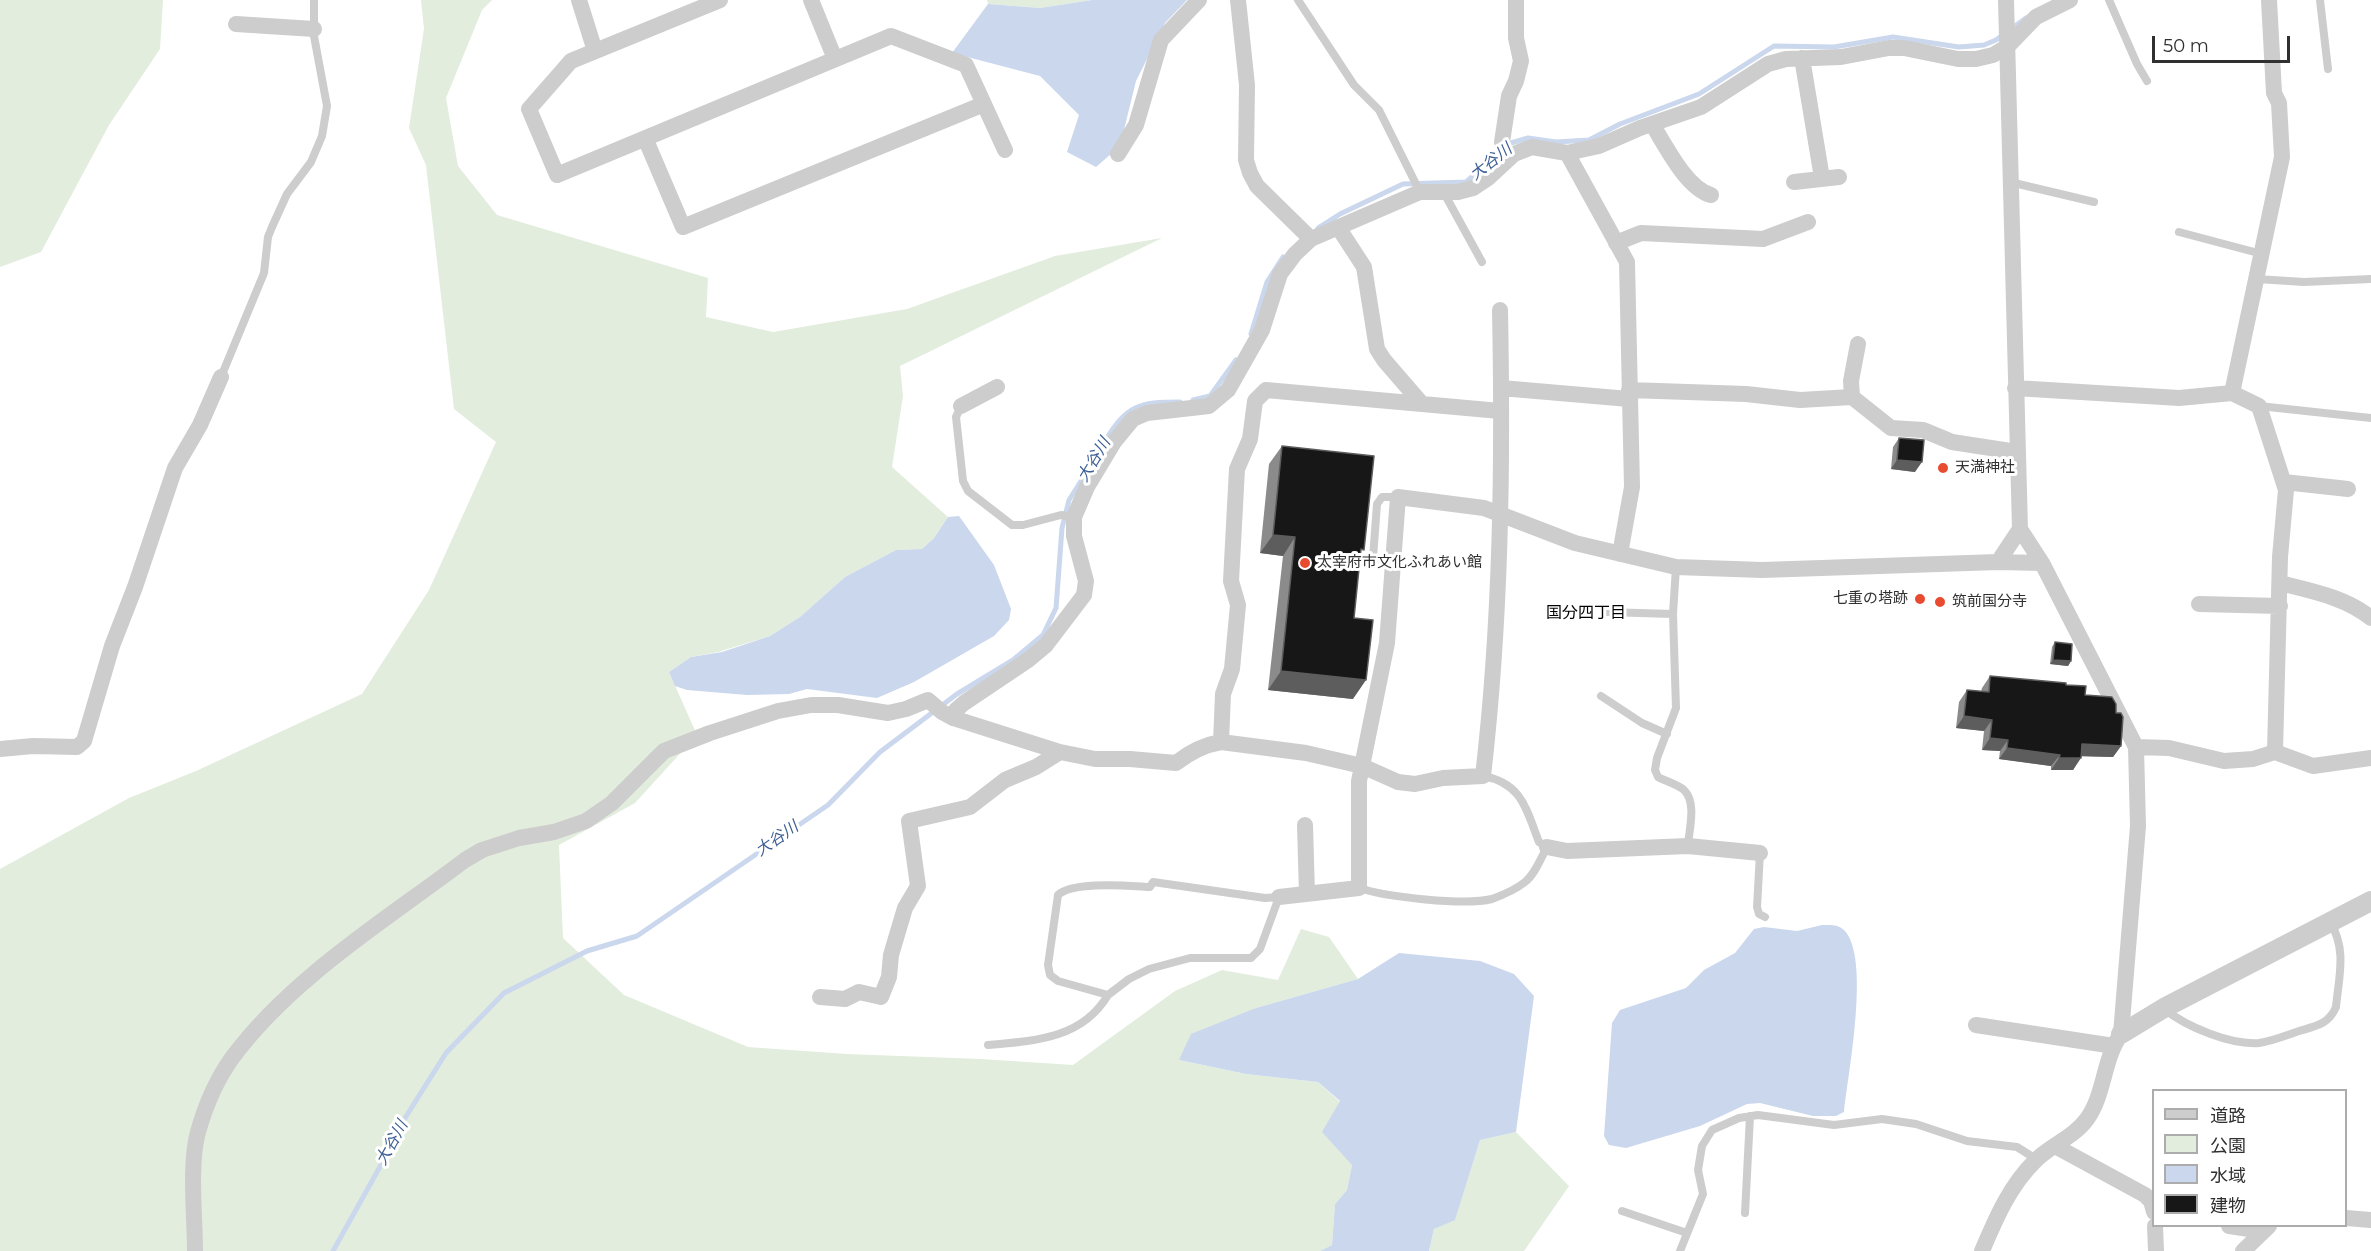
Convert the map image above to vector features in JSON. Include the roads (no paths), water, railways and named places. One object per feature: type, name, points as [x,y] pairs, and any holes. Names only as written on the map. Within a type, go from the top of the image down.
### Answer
[{"type":"street","points":[[579,0],[595,51]]},
{"type":"street","points":[[720,0],[571,61],[529,109],[557,175],[891,36],[966,65],[1005,150]]},
{"type":"street","points":[[811,0],[835,59]]},
{"type":"street","points":[[1118,154],[1136,125],[1161,40],[1199,0]]},
{"type":"street","points":[[1238,0],[1246,85],[1246,160],[1257,186],[1311,239]]},
{"type":"street","points":[[1508,158],[1502,142],[1509,96],[1521,61],[1516,38],[1516,0]]},
{"type":"street","points":[[953,718],[956,710],[964,703],[1028,660],[1046,645],[1084,595],[1086,580],[1074,536],[1074,517],[1087,488],[1114,442],[1133,419],[1147,413],[1209,406],[1228,390],[1262,330],[1280,274],[1295,254],[1311,239],[1420,192],[1458,192],[1473,188],[1488,178],[1514,153],[1532,147],[1567,153],[1599,146],[1701,107],[1768,64],[1786,59],[1841,57],[1896,48],[1958,59],[1976,59],[1993,55],[2036,17],[2070,0]]},
{"type":"street","points":[[2232,393],[2282,157],[2279,104],[2274,93],[2269,0]]},
{"type":"street","points":[[1982,1251],[2003,1202],[2036,1159],[2085,1122],[2100,1093],[2118,1040],[2138,826],[2136,747],[2042,563],[2020,529],[2006,6]]},
{"type":"street","points":[[236,24],[314,29]]},
{"type":"street","points":[[1794,182],[1830,178],[1802,58]]},
{"type":"street","points":[[645,138],[683,227],[984,104]]},
{"type":"street","points":[[1652,124],[1687,178],[1700,192],[1711,195]]},
{"type":"street","points":[[1567,153],[1627,262],[1632,487],[1620,554]]},
{"type":"street","points":[[1616,243],[1641,233],[1762,239],[1808,222]]},
{"type":"street","points":[[1338,227],[1364,267],[1377,349],[1422,404]]},
{"type":"street","points":[[195,1251],[194,1166],[197,1134],[211,1097],[231,1059],[260,1024],[328,962],[465,860],[482,850],[519,838],[554,832],[585,821],[612,803],[664,751],[778,711],[811,705],[838,705],[888,713],[928,700],[953,718],[1060,752],[1095,759],[1176,763],[1191,751],[1208,744],[1221,742],[1306,753],[1362,766],[1398,782],[1484,776],[1495,671],[1502,469],[1500,310]]},
{"type":"street","points":[[1852,397],[1851,381],[1858,344]]},
{"type":"street","points":[[0,749],[33,746],[77,747],[84,741],[112,646],[135,587],[175,468],[200,424],[221,377]]},
{"type":"street","points":[[961,406],[997,387]]},
{"type":"street","points":[[1501,388],[1629,394],[1746,394],[1800,400],[1852,397],[1891,428],[1923,430],[1952,442],[2017,452]]},
{"type":"street","points":[[2015,388],[2179,398],[2232,393],[2259,406],[2286,490],[2280,584],[2275,752]]},
{"type":"street","points":[[1228,390],[1255,401]]},
{"type":"street","points":[[1221,742],[1223,694],[1232,669],[1238,604],[1231,581],[1237,469],[1250,439],[1255,401],[1266,390],[1500,411]]},
{"type":"street","points":[[2284,482],[2348,489]]},
{"type":"street","points":[[1279,897],[1359,888],[1359,781],[1387,643],[1398,497],[1484,508],[1575,543],[1676,567],[1772,570],[1998,562],[2042,563]]},
{"type":"street","points":[[1998,562],[2020,529]]},
{"type":"street","points":[[2280,584],[2318,592],[2346,602],[2371,618]]},
{"type":"street","points":[[2199,604],[2280,606]]},
{"type":"street","points":[[2136,747],[2169,748],[2224,760],[2253,759],[2275,752],[2313,766],[2371,758]]},
{"type":"street","points":[[820,998],[845,999],[859,992],[881,997],[889,976],[891,955],[905,908],[918,886],[909,821],[970,807],[1005,780],[1036,767],[1060,752]]},
{"type":"street","points":[[1305,825],[1307,894]]},
{"type":"street","points":[[1547,847],[1567,851],[1688,846],[1760,853]]},
{"type":"street","points":[[1976,1025],[2118,1040],[2164,1008],[2371,901]]},
{"type":"street","points":[[2055,1146],[2145,1195],[2152,1205]]},
{"type":"street","points":[[2347,1218],[2371,1220]]},
{"type":"street","points":[[2155,1227],[2156,1251]]},
{"type":"street","points":[[2248,1227],[2266,1228]]},
{"type":"street","points":[[2243,1251],[2266,1228]]},
{"type":"lane","points":[[221,377],[264,273],[268,237],[272,227],[287,194],[311,162],[322,136],[327,106],[314,29],[314,0]]},
{"type":"lane","points":[[1298,0],[1354,85],[1379,110],[1420,192]]},
{"type":"lane","points":[[2109,0],[2147,81]]},
{"type":"lane","points":[[2320,0],[2328,69]]},
{"type":"lane","points":[[2009,182],[2094,202]]},
{"type":"lane","points":[[1444,193],[1482,262]]},
{"type":"lane","points":[[2179,232],[2262,254]]},
{"type":"lane","points":[[2257,279],[2304,282],[2371,279]]},
{"type":"lane","points":[[961,406],[956,417],[963,481],[968,491],[1012,525],[1023,525],[1061,514],[1074,517]]},
{"type":"lane","points":[[2259,406],[2371,418]]},
{"type":"lane","points":[[1676,567],[1673,614],[1676,708],[1657,758],[1655,770],[1658,777],[1683,789],[1690,799],[1688,846]]},
{"type":"lane","points":[[1605,612],[1673,614]]},
{"type":"lane","points":[[1601,696],[1642,723],[1667,734]]},
{"type":"lane","points":[[1359,888],[1378,894],[1462,901],[1490,899],[1510,892],[1526,881],[1547,847],[1539,842],[1516,790],[1505,781],[1484,776]]},
{"type":"lane","points":[[1760,853],[1757,907],[1759,914],[1765,917]]},
{"type":"lane","points":[[988,1045],[1051,1037],[1087,1021],[1100,1009],[1108,995],[1129,979],[1149,969],[1190,958],[1251,958],[1260,949],[1279,897],[1265,898],[1164,882],[1153,882],[1150,887],[1107,885],[1063,890],[1056,900],[1048,966],[1050,975],[1058,981],[1108,995]]},
{"type":"lane","points":[[2164,1008],[2178,1020],[2231,1041],[2249,1043],[2263,1042],[2322,1024],[2332,1016],[2336,1007],[2341,947],[2330,922]]},
{"type":"lane","points":[[1680,1251],[1703,1194],[1698,1170],[1702,1146],[1712,1130],[1739,1118],[1758,1115],[1834,1125],[1882,1119],[1894,1120],[1916,1124],[1967,1141],[2017,1147],[2036,1159]]},
{"type":"lane","points":[[1745,1213],[1750,1116]]},
{"type":"lane","points":[[1622,1211],[1687,1233]]},
{"type":"water","points":[[1092,0],[1187,0],[1165,23],[1136,81],[1120,146],[1096,167],[1067,152],[1079,115],[1040,76],[952,53],[988,4],[1040,8]]},
{"type":"water","points":[[959,516],[994,565],[1011,609],[1009,620],[994,636],[914,682],[877,698],[807,689],[789,694],[747,695],[687,690],[675,686],[669,672],[691,657],[722,652],[770,636],[800,617],[845,577],[896,550],[922,549],[934,538],[948,517]]},
{"type":"water","points":[[1822,925],[1836,926],[1844,930],[1852,944],[1856,964],[1856,1017],[1844,1112],[1836,1116],[1813,1116],[1760,1103],[1747,1104],[1700,1126],[1626,1148],[1609,1145],[1604,1136],[1612,1023],[1620,1010],[1686,988],[1704,970],[1735,953],[1754,929],[1764,927],[1797,931]]},
{"type":"water","points":[[1399,953],[1480,961],[1514,974],[1534,996],[1516,1132],[1480,1140],[1455,1220],[1434,1229],[1429,1251],[1320,1251],[1332,1245],[1335,1204],[1347,1190],[1352,1165],[1322,1132],[1340,1101],[1318,1082],[1246,1074],[1179,1060],[1191,1034],[1256,1008],[1358,979]]},
{"type":"waterway","name":"大谷川","points":[[1318,228],[1340,214],[1403,184],[1466,182],[1511,143],[1528,138],[1556,142],[1589,140],[1620,124],[1699,94],[1774,46],[1834,47],[1893,37],[1959,47],[1984,45],[1996,40],[2026,18]]},
{"type":"waterway","name":"大谷川","points":[[1251,334],[1267,282],[1283,257]]},
{"type":"waterway","name":"大谷川","points":[[1193,400],[1210,396],[1236,360]]},
{"type":"waterway","name":"大谷川","points":[[1105,441],[1120,420],[1135,408],[1154,403],[1180,402]]},
{"type":"waterway","name":"大谷川","points":[[333,1251],[396,1138],[400,1126],[446,1053],[504,993],[587,951],[637,936],[828,805],[880,752],[957,694],[1013,660],[1043,635],[1056,608],[1062,528],[1069,500],[1083,478]]},
{"type":"place","name":"天満神社","points":[[1943,468]]},
{"type":"place","name":"太宰府市文化ふれあい館","points":[[1305,563]]},
{"type":"place","name":"七重の塔跡","points":[[1920,599]]},
{"type":"place","name":"筑前国分寺","points":[[1940,602]]},
{"type":"district","name":"国分四丁目","points":[[1586,613]]}]
